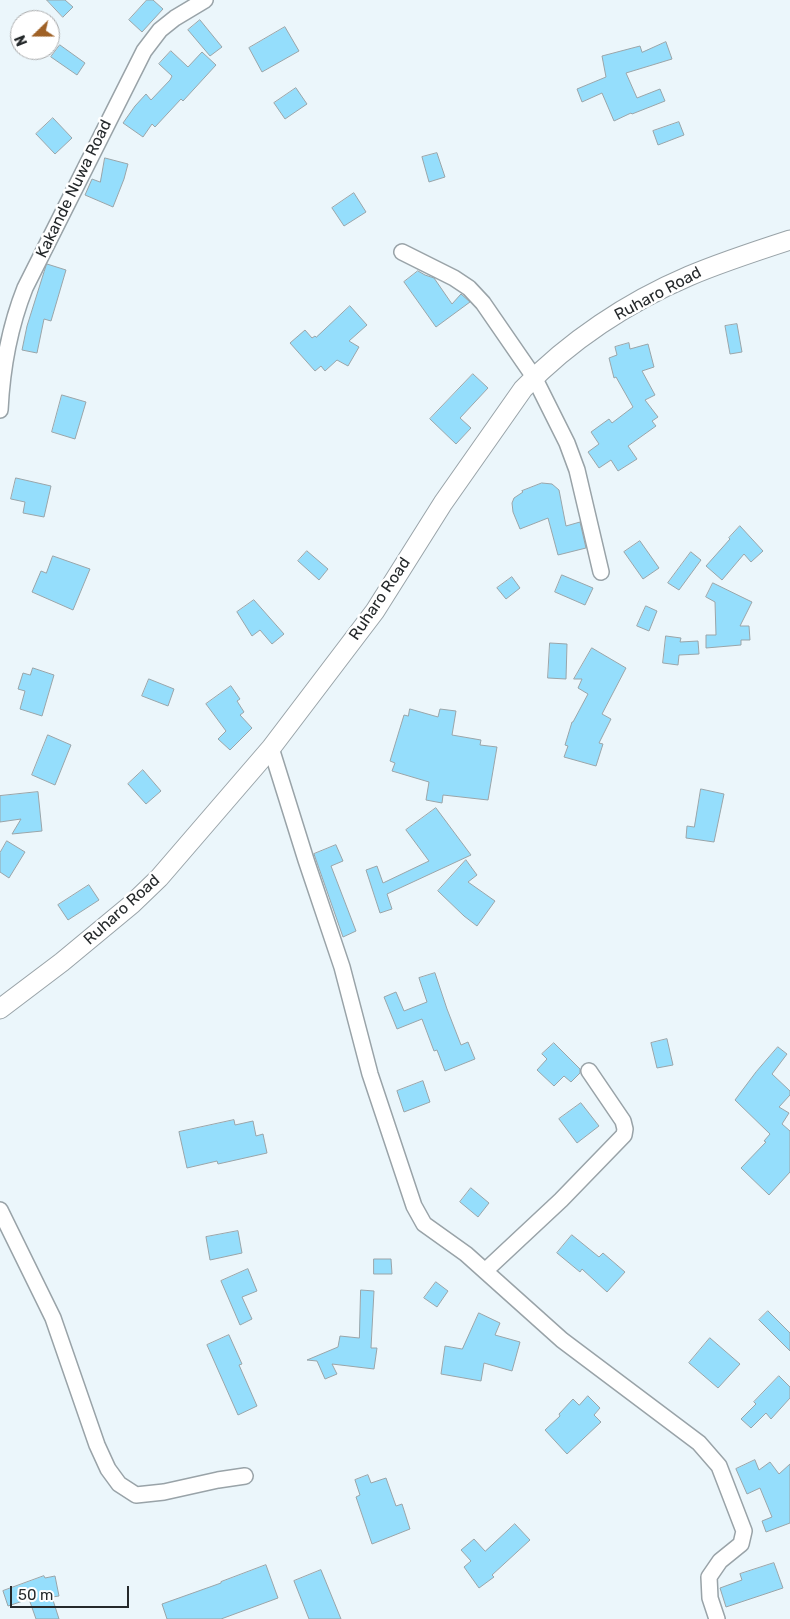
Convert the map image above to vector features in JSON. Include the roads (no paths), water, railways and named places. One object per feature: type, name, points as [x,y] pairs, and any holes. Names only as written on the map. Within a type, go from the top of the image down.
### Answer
[{"type":"street","name":"Kakande Nuwa Road","points":[[0,410],[5,366],[16,310],[91,154],[144,51],[160,30],[205,0]]},
{"type":"street","name":"Ruharo Road","points":[[0,1009],[62,962],[132,904],[159,878],[271,748],[374,610],[448,496],[534,377],[564,351],[595,329],[661,290],[710,267],[790,240]]},
{"type":"street","points":[[402,252],[470,288],[483,303],[534,377],[567,443],[577,470],[602,572]]},
{"type":"street","points":[[271,748],[342,967],[370,1074],[414,1206],[424,1224],[466,1254],[562,1340],[699,1443],[718,1466],[744,1531],[741,1544],[720,1561],[708,1577],[710,1598],[717,1619]]},
{"type":"street","points":[[485,1271],[561,1200],[624,1135],[623,1121],[589,1071]]},
{"type":"street","points":[[0,1210],[53,1318],[97,1445],[108,1469],[119,1484],[136,1494],[164,1492],[245,1476]]}]
